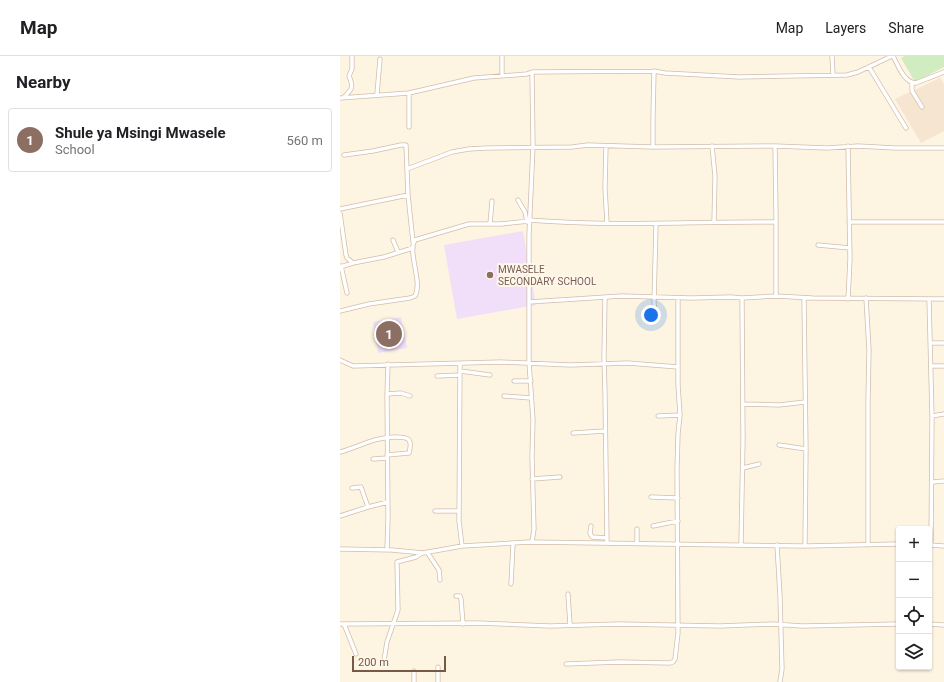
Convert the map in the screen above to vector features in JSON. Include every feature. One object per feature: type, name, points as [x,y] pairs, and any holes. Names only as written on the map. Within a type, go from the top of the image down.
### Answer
[{"type":"street","points":[[342,98],[352,87],[350,76],[352,69],[352,56]]},
{"type":"street","points":[[502,56],[502,75]]},
{"type":"street","points":[[832,56],[833,75]]},
{"type":"street","points":[[879,56],[882,61]]},
{"type":"street","points":[[342,98],[377,94],[409,93],[474,78],[527,74],[532,72],[654,71],[665,73],[739,77],[853,74],[892,56],[907,79],[912,83],[916,84],[943,74]]},
{"type":"street","points":[[377,94],[380,59]]},
{"type":"street","points":[[870,67],[906,128]]},
{"type":"street","points":[[654,71],[654,147]]},
{"type":"street","points":[[532,72],[533,146],[529,221],[529,362],[533,420],[532,479],[534,529],[532,542]]},
{"type":"street","points":[[912,83],[912,91],[922,107]]},
{"type":"street","points":[[409,93],[409,127]]},
{"type":"street","points":[[340,311],[369,304],[410,298],[415,296],[417,292],[408,194],[406,145],[404,144],[373,151],[344,155]]},
{"type":"street","points":[[407,169],[452,152],[475,148],[533,146],[572,147],[588,145],[654,147],[775,146],[827,148],[848,146],[944,148]]},
{"type":"street","points":[[606,146],[605,188],[607,223]]},
{"type":"street","points":[[712,146],[715,176],[714,222]]},
{"type":"street","points":[[775,146],[776,296]]},
{"type":"street","points":[[848,146],[850,248],[848,299]]},
{"type":"street","points":[[340,209],[408,194]]},
{"type":"street","points":[[518,200],[529,221]]},
{"type":"street","points":[[490,224],[492,201]]},
{"type":"street","points":[[340,213],[346,255],[347,258],[353,263]]},
{"type":"street","points":[[413,243],[415,240],[465,224],[476,223],[490,224],[529,221],[656,224],[776,222]]},
{"type":"street","points":[[849,222],[944,222]]},
{"type":"street","points":[[656,224],[654,297],[656,319]]},
{"type":"street","points":[[393,240],[398,252]]},
{"type":"street","points":[[818,245],[850,248]]},
{"type":"street","points":[[347,293],[340,267],[413,248]]},
{"type":"street","points":[[529,302],[606,297],[742,298],[776,296],[848,299],[944,299]]},
{"type":"street","points":[[606,297],[604,364],[607,543]]},
{"type":"street","points":[[566,664],[673,662],[675,660],[678,624],[678,434],[680,414],[678,298]]},
{"type":"street","points":[[741,545],[743,468],[742,298]]},
{"type":"street","points":[[804,298],[806,449],[805,546]]},
{"type":"street","points":[[866,298],[869,344],[868,545]]},
{"type":"street","points":[[929,299],[932,416],[931,526]]},
{"type":"street","points":[[930,343],[944,343]]},
{"type":"street","points":[[340,360],[353,366],[388,364],[529,362],[570,365],[628,363],[678,367]]},
{"type":"street","points":[[387,550],[388,364]]},
{"type":"street","points":[[460,364],[459,510],[462,546]]},
{"type":"street","points":[[931,366],[944,366]]},
{"type":"street","points":[[437,376],[460,373],[490,375]]},
{"type":"street","points":[[514,382],[531,381]]},
{"type":"street","points":[[387,394],[402,393],[410,396]]},
{"type":"street","points":[[504,396],[531,398]]},
{"type":"street","points":[[743,404],[778,405],[805,402]]},
{"type":"street","points":[[658,416],[680,414]]},
{"type":"street","points":[[932,416],[944,414]]},
{"type":"street","points":[[573,433],[605,431]]},
{"type":"street","points":[[340,452],[364,442],[387,437],[407,438],[410,441],[409,453],[373,458]]},
{"type":"street","points":[[778,445],[806,449]]},
{"type":"street","points":[[743,468],[759,464]]},
{"type":"street","points":[[532,479],[560,476]]},
{"type":"street","points":[[932,482],[944,481]]},
{"type":"street","points":[[352,488],[361,487],[368,508]]},
{"type":"street","points":[[650,497],[678,498]]},
{"type":"street","points":[[340,516],[388,502]]},
{"type":"street","points":[[435,511],[459,510]]},
{"type":"street","points":[[653,526],[678,521]]},
{"type":"street","points":[[591,526],[590,534],[592,537],[607,538]]},
{"type":"street","points":[[637,529],[637,544]]},
{"type":"street","points":[[340,549],[425,552],[462,546],[532,542],[555,544],[607,543],[805,546],[896,544]]},
{"type":"street","points":[[511,584],[513,544]]},
{"type":"street","points":[[777,545],[782,669],[780,682]]},
{"type":"street","points":[[932,545],[944,546]]},
{"type":"street","points":[[425,552],[439,570],[440,580]]},
{"type":"street","points":[[384,660],[387,642],[398,610],[397,562],[416,557],[425,552]]},
{"type":"street","points":[[568,594],[570,625]]},
{"type":"street","points":[[456,596],[460,596],[461,599],[462,624]]},
{"type":"street","points":[[356,654],[342,624],[678,624],[720,626],[781,624],[802,626],[896,624]]},
{"type":"street","points":[[932,624],[944,625]]},
{"type":"street","points":[[438,667],[438,682]]},
{"type":"street","points":[[414,671],[414,682]]},
{"type":"shaded area","points":[[940,78],[944,84],[944,131],[921,143],[895,99]]},
{"type":"shaded area","name":"MWASELE SECONDARY SCHOOL","points":[[523,231],[536,305],[457,319],[444,245]]},
{"type":"shaded area","points":[[401,317],[407,348],[378,353],[373,322]]},
{"type":"green space","points":[[905,56],[944,56],[944,67],[915,82],[901,58]]},
{"type":"place","name":"MWASELE SECONDARY SCHOOL","points":[[490,275]]},
{"type":"place","name":"Shule ya Msingi Mwasele","points":[[389,334]]}]
